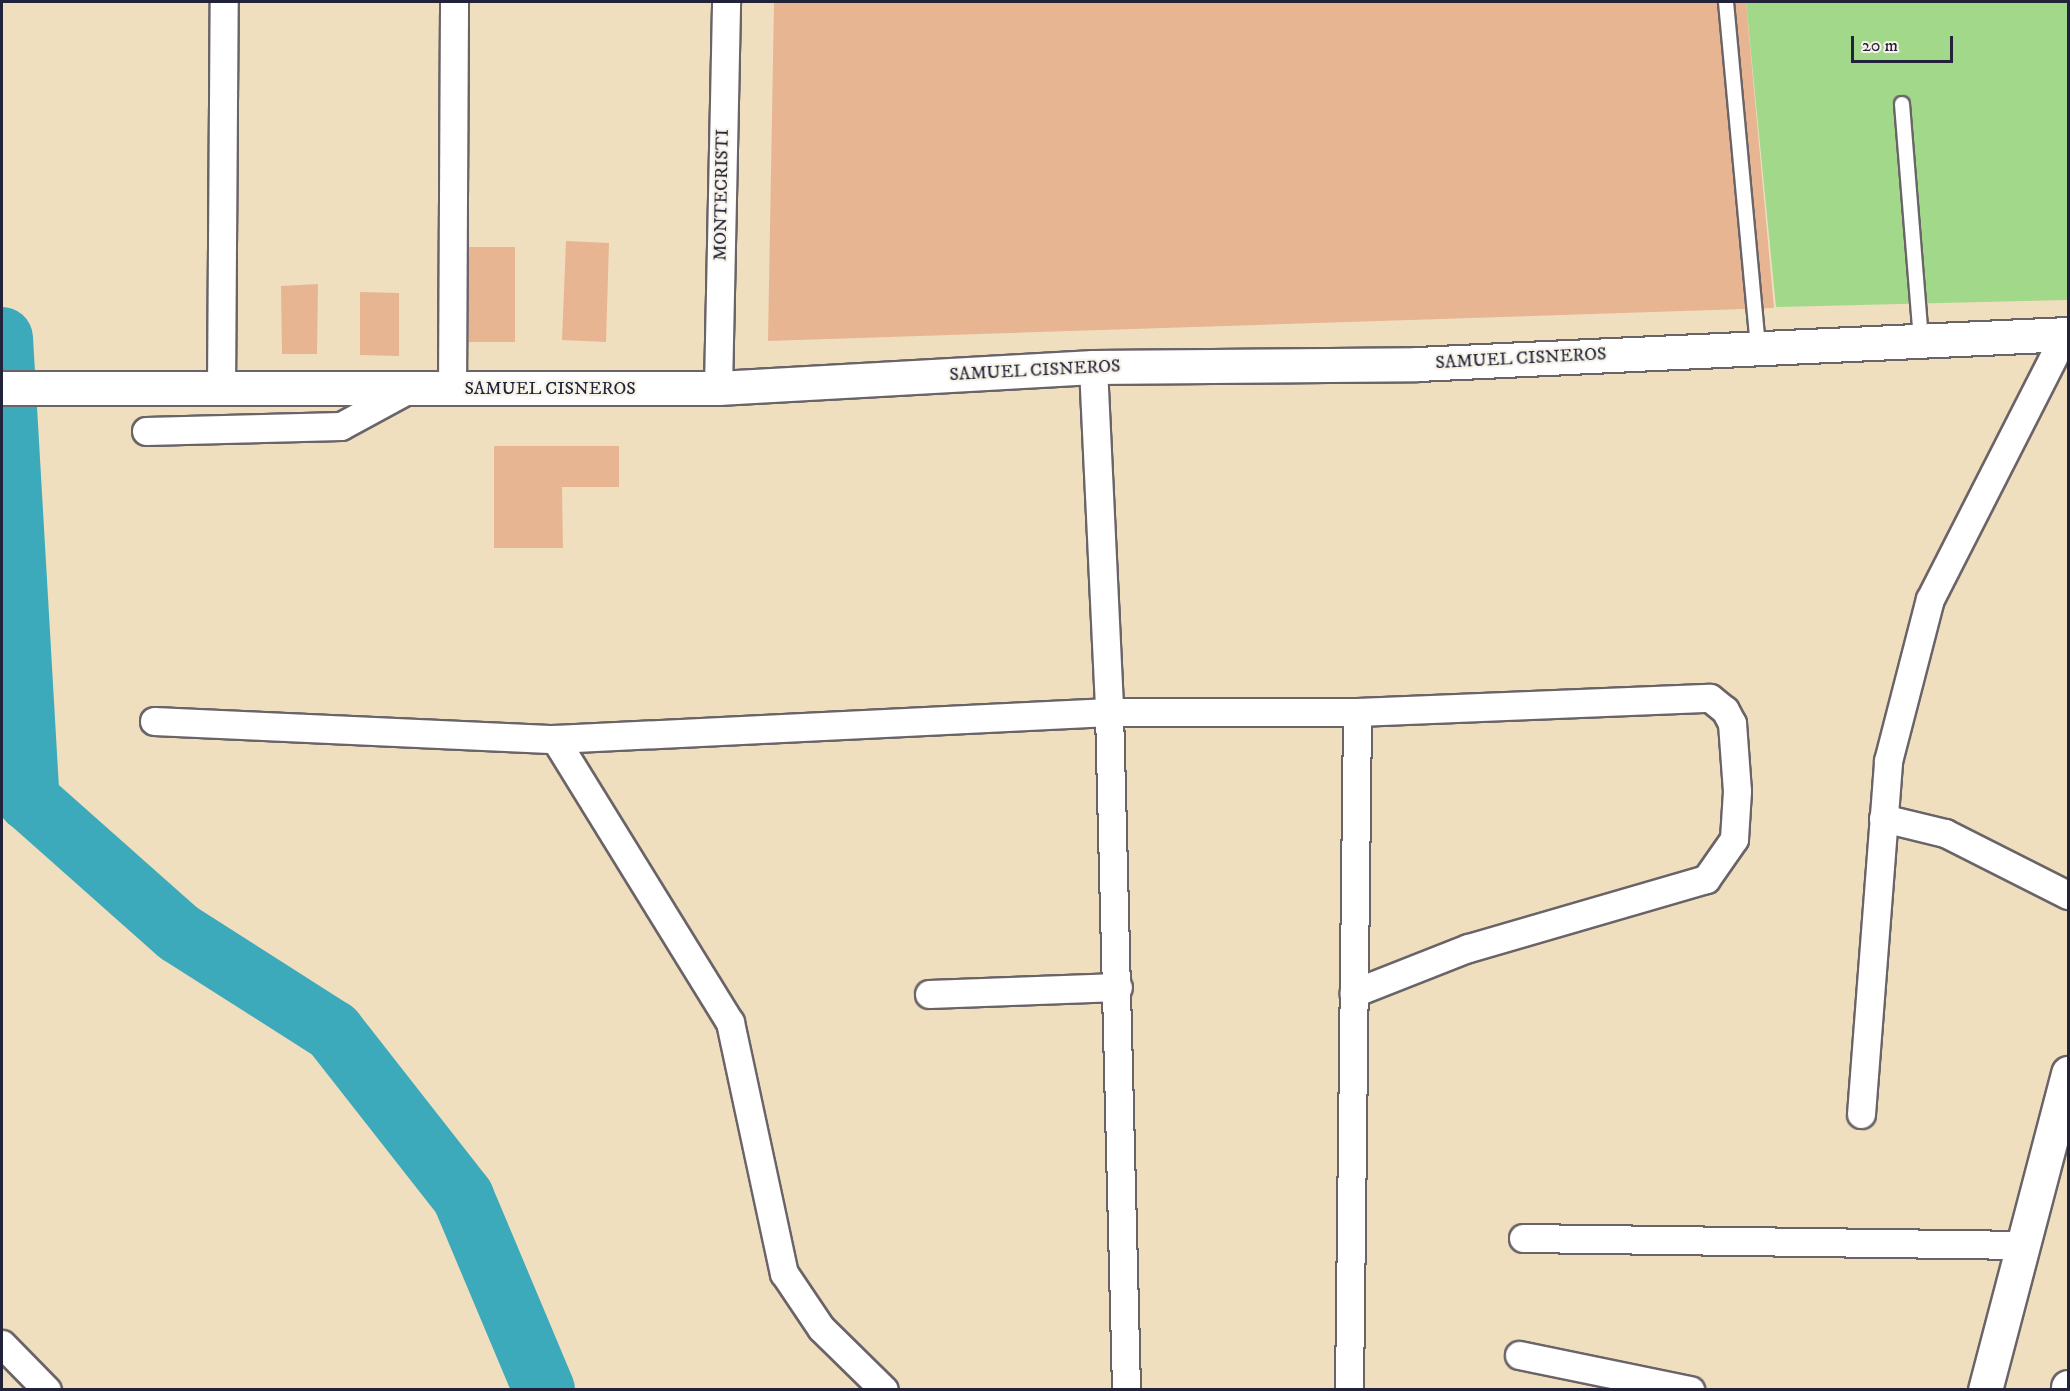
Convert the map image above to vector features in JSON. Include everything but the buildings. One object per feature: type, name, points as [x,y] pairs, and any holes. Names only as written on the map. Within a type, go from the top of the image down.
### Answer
[{"type":"street","points":[[221,389],[224,2]]},
{"type":"street","points":[[452,390],[454,2]]},
{"type":"street","name":"MONTECRISTI","points":[[718,388],[726,2]]},
{"type":"street","points":[[1861,1114],[1888,761],[1930,599],[2067,334]]},
{"type":"street","name":"SAMUEL CISNEROS","points":[[2,388],[185,390],[718,388],[1093,367],[1417,364],[2067,334]]},
{"type":"street","points":[[1093,367],[1109,712],[1118,987],[1126,1389]]},
{"type":"street","points":[[146,431],[341,426],[407,390]]},
{"type":"street","points":[[154,721],[555,739],[1109,712],[1357,712],[1710,698],[1732,723],[1737,791],[1734,838],[1706,879],[1479,945],[1354,993]]},
{"type":"street","points":[[1349,1389],[1357,712]]},
{"type":"street","points":[[555,739],[730,1022],[784,1273],[821,1328],[884,1389]]},
{"type":"street","points":[[1883,818],[1945,832],[2068,895]]},
{"type":"street","points":[[930,994],[1118,987]]},
{"type":"street","points":[[1985,1389],[2020,1245],[2068,1073]]},
{"type":"street","points":[[1523,1238],[2020,1245]]},
{"type":"street","points":[[2,1344],[47,1389]]},
{"type":"street","points":[[1519,1355],[1690,1389]]},
{"type":"lane","points":[[1726,2],[1758,348]]},
{"type":"lane","points":[[1902,104],[1921,340]]},
{"type":"green space","points":[[1746,2],[2068,2],[2068,300],[1776,307]]},
{"type":"waterway","points":[[2,338],[29,800],[179,933],[333,1031],[463,1197],[544,1390]]}]
